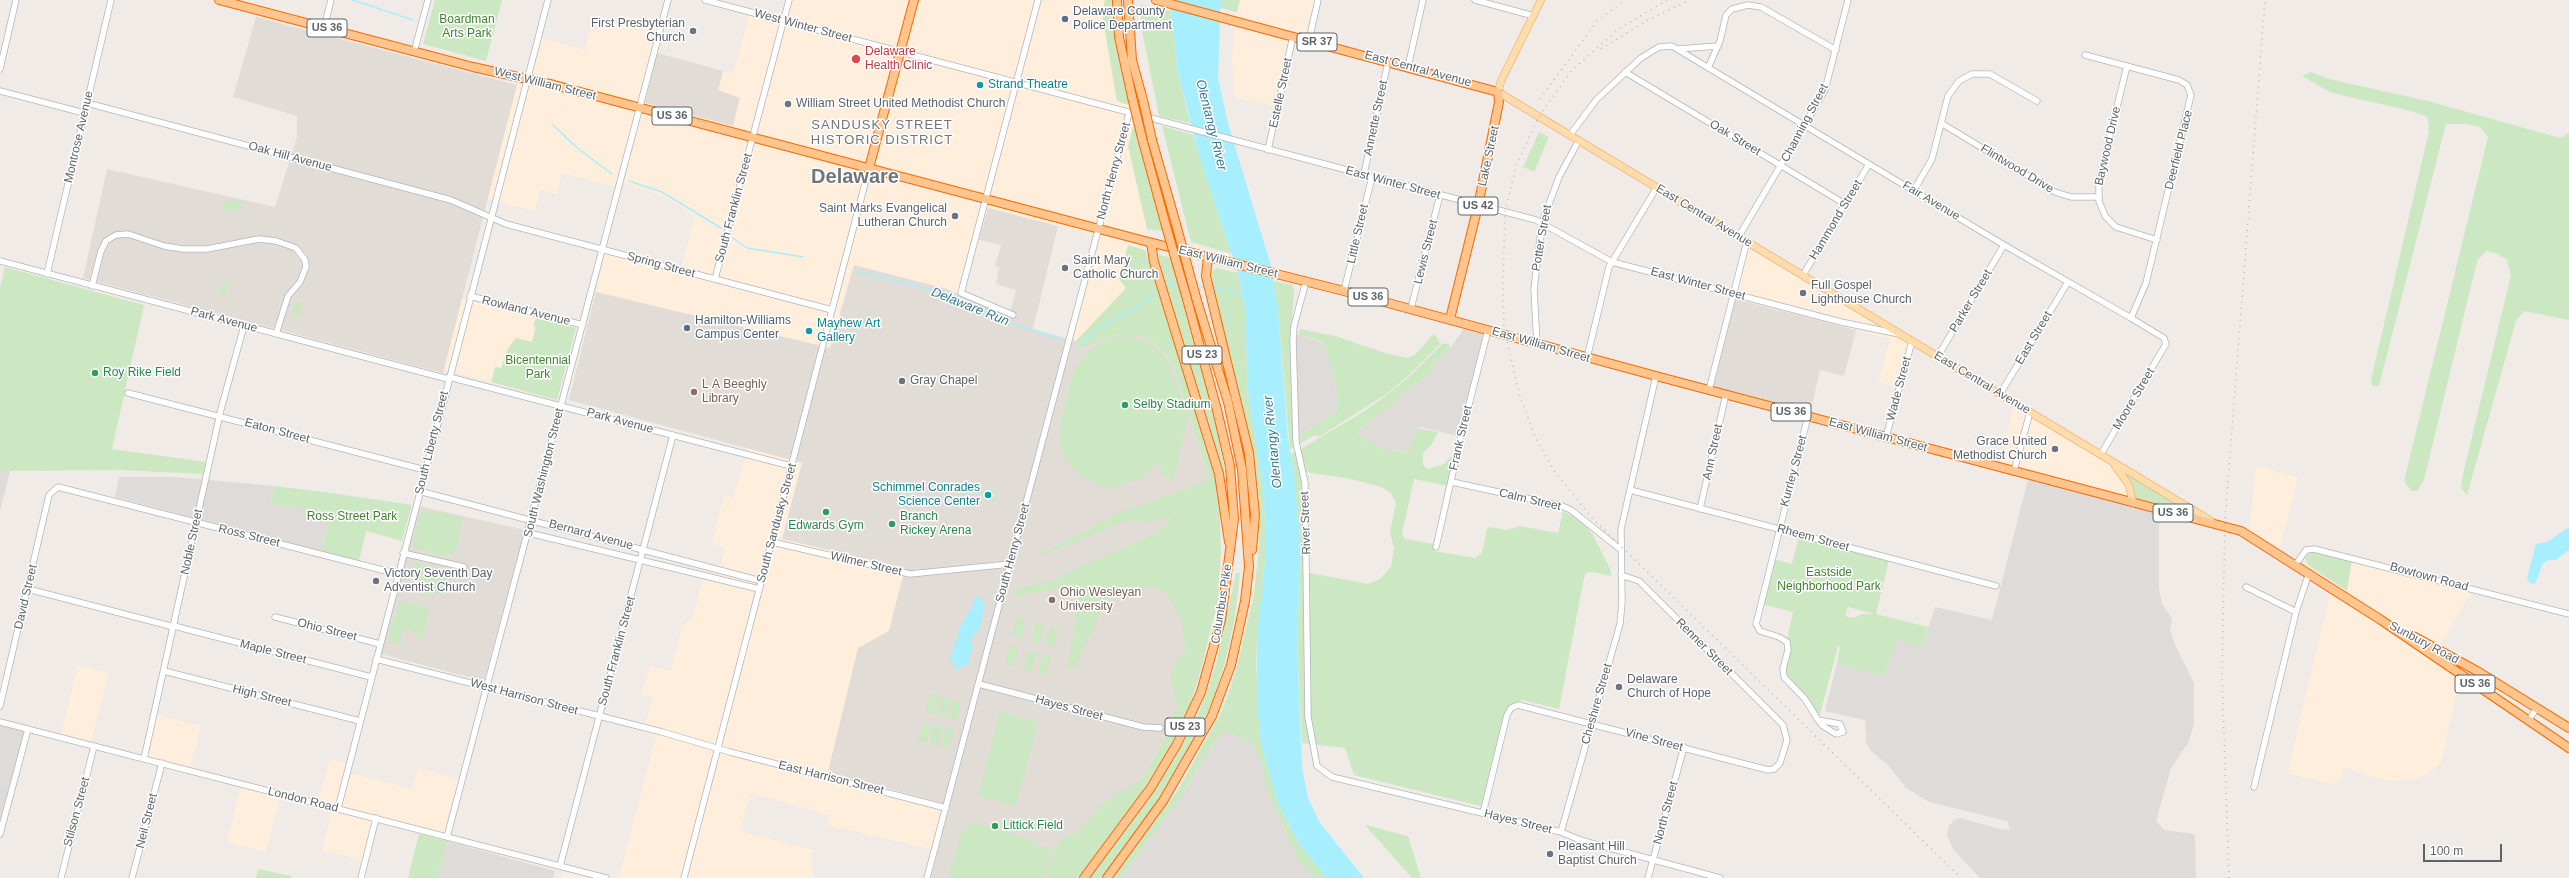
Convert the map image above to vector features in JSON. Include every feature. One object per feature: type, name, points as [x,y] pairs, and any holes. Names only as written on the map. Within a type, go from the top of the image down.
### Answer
[{"type":"highway","name":"West William Street","points":[[219,0],[414,52],[527,78],[870,168]]},
{"type":"highway","points":[[870,168],[914,0]]},
{"type":"highway","name":"Columbus Pike","points":[[1084,878],[1162,770],[1192,713],[1210,665],[1219,631],[1234,519],[1227,450],[1142,138],[1123,60],[1116,13],[1117,0]]},
{"type":"highway","name":"Columbus Pike","points":[[1107,878],[1163,801],[1212,716],[1238,638],[1249,567],[1245,490],[1240,455],[1228,402],[1197,301],[1152,140],[1132,60],[1128,0]]},
{"type":"highway","name":"East Central Avenue","points":[[1157,0],[1498,92]]},
{"type":"highway","name":"Lake Street","points":[[1450,319],[1478,206],[1500,102],[1498,92]]},
{"type":"highway","name":"East William Street","points":[[870,168],[1208,257],[1344,290],[1587,358],[2213,523]]},
{"type":"highway","points":[[1151,242],[1162,289],[1220,474],[1230,552]]},
{"type":"highway","points":[[1208,257],[1206,272],[1209,287],[1240,409],[1252,469],[1255,531],[1249,567]]},
{"type":"highway","name":"Sunbury Road","points":[[2213,523],[2250,535],[2296,564],[2382,620],[2569,748]]},
{"type":"highway","name":"Sunbury Road","points":[[2382,620],[2431,645],[2569,728]]},
{"type":"main road","name":"Lake Street","points":[[1498,92],[1501,81],[1541,0]]},
{"type":"main road","name":"East Central Avenue","points":[[1498,92],[2101,454],[2213,523]]},
{"type":"main road","name":"SR 37","points":[[2101,454],[2125,478],[2132,493],[2133,503]]},
{"type":"street","points":[[0,69],[16,0]]},
{"type":"street","name":"Montrose Avenue","points":[[47,274],[111,0]]},
{"type":"street","points":[[324,28],[331,0]]},
{"type":"street","points":[[414,52],[428,0]]},
{"type":"street","name":"South Liberty Street","points":[[338,808],[448,378],[548,0]]},
{"type":"street","name":"South Washington Street","points":[[447,837],[529,532],[668,0]]},
{"type":"street","name":"West Winter Street","points":[[705,0],[900,52]]},
{"type":"street","name":"South Franklin Street","points":[[715,279],[790,0]]},
{"type":"street","points":[[1013,315],[961,293],[1038,0]]},
{"type":"street","points":[[1309,40],[1318,0]]},
{"type":"street","points":[[1408,67],[1423,0]]},
{"type":"street","points":[[1475,0],[1534,16]]},
{"type":"street","name":"Channing Street","points":[[1739,236],[1806,126],[1825,90],[1848,0]]},
{"type":"street","points":[[1708,68],[1718,46],[1728,12],[1743,5],[1754,5],[1836,50]]},
{"type":"street","name":"Estelle Street","points":[[1268,150],[1293,36]]},
{"type":"street","points":[[1570,135],[1597,99],[1625,72],[1659,47],[1668,45],[1677,49],[1718,46]]},
{"type":"street","name":"Fair Avenue","points":[[1677,49],[2004,245],[2131,318],[2164,338],[2166,342]]},
{"type":"street","name":"East Winter Street","points":[[900,52],[1268,150],[1364,174],[1542,223],[1612,262],[1864,328],[1901,334]]},
{"type":"street","name":"Deerfield Place","points":[[2085,55],[2181,81],[2188,87],[2191,95],[2144,290],[2131,318]]},
{"type":"street","name":"Annette Street","points":[[1364,174],[1388,62]]},
{"type":"street","name":"Baywood Drive","points":[[2127,66],[2099,180],[2098,197],[2102,211],[2116,227],[2157,240]]},
{"type":"street","name":"Oak Street","points":[[1625,72],[1845,204]]},
{"type":"street","points":[[1914,190],[1932,159],[1950,91],[1960,81],[1972,74],[1984,73],[1996,76],[2037,101]]},
{"type":"street","points":[[0,91],[84,113]]},
{"type":"street","name":"Oak Hill Avenue","points":[[87,103],[451,200],[490,219]]},
{"type":"street","name":"North Henry Street","points":[[1098,228],[1129,113]]},
{"type":"street","name":"Flintwood Drive","points":[[1941,123],[2055,192],[2078,198],[2098,197]]},
{"type":"street","name":"Potter Street","points":[[1537,344],[1534,289],[1542,223],[1559,177],[1579,140]]},
{"type":"street","name":"Hammond Street","points":[[1803,275],[1869,164]]},
{"type":"street","name":"South Sandusky Street","points":[[684,878],[870,168]]},
{"type":"street","name":"Little Street","points":[[1344,290],[1372,177]]},
{"type":"street","points":[[1587,358],[1602,291],[1612,262],[1657,187]]},
{"type":"street","name":"Lewis Street","points":[[1411,308],[1440,195]]},
{"type":"street","name":"Spring Street","points":[[490,219],[832,310]]},
{"type":"street","name":"South Henry Street","points":[[927,878],[1098,228]]},
{"type":"street","points":[[92,286],[100,251],[106,241],[116,235],[128,234],[164,246],[183,249],[207,249],[259,239],[276,241],[296,248],[305,260],[306,267],[300,282],[288,296],[276,334]]},
{"type":"street","points":[[1709,390],[1747,241]]},
{"type":"street","name":"Parker Street","points":[[1938,356],[2004,245]]},
{"type":"street","name":"Park Avenue","points":[[0,261],[244,326],[792,466]]},
{"type":"street","name":"River Street","points":[[1306,281],[1294,326],[1293,340],[1296,442],[1305,483],[1308,717],[1313,753],[1317,767]]},
{"type":"street","name":"East Street","points":[[2000,394],[2068,282]]},
{"type":"street","name":"Rowland Avenue","points":[[470,296],[583,325]]},
{"type":"street","name":"Noble Street","points":[[144,759],[220,416],[244,326]]},
{"type":"street","name":"Frank Street","points":[[1436,548],[1488,330]]},
{"type":"street","name":"Wade Street","points":[[1886,437],[1912,341]]},
{"type":"street","name":"Moore Street","points":[[2101,454],[2166,342]]},
{"type":"street","points":[[1621,575],[1621,529],[1656,376]]},
{"type":"street","name":"Eaton Street","points":[[128,393],[425,470]]},
{"type":"street","name":"Ann Street","points":[[1700,509],[1726,394]]},
{"type":"street","points":[[2014,471],[2030,412]]},
{"type":"street","name":"Kurrley Street","points":[[1808,416],[1756,618],[1756,627],[1760,631],[1784,639],[1789,646],[1783,673],[1818,720]]},
{"type":"street","name":"South Franklin Street","points":[[560,866],[673,435]]},
{"type":"street","name":"Calm Street","points":[[1452,482],[1562,506],[1571,510],[1620,549]]},
{"type":"street","name":"Ross Street","points":[[53,490],[64,488],[398,574]]},
{"type":"street","name":"David Street","points":[[0,706],[49,495],[53,490]]},
{"type":"street","name":"Rheem Street","points":[[1630,490],[1996,586]]},
{"type":"street","name":"Bernard Avenue","points":[[419,491],[761,581]]},
{"type":"street","name":"Bernard Avenue","points":[[529,532],[759,589]]},
{"type":"street","name":"Wilmer Street","points":[[772,542],[910,574],[1010,564]]},
{"type":"street","name":"Bowtown Road","points":[[2296,564],[2306,550],[2314,549],[2569,614]]},
{"type":"street","points":[[403,553],[464,567]]},
{"type":"street","points":[[2254,787],[2296,612],[2309,573]]},
{"type":"street","name":"Cheshire Street","points":[[1561,832],[1620,624],[1621,575]]},
{"type":"street","name":"Renner Street","points":[[1621,575],[1638,581],[1784,725],[1787,732],[1784,751]]},
{"type":"street","points":[[2246,587],[2296,612]]},
{"type":"street","name":"Maple Street","points":[[28,589],[371,677]]},
{"type":"street","name":"Ohio Street","points":[[275,617],[380,644]]},
{"type":"street","name":"West Harrison Street","points":[[376,659],[600,716],[717,748]]},
{"type":"street","name":"High Street","points":[[164,671],[360,721]]},
{"type":"street","name":"Hayes Street","points":[[979,684],[1143,727],[1160,728]]},
{"type":"street","name":"Vine Street","points":[[1483,813],[1507,715],[1515,706],[1525,705],[1768,770],[1778,766],[1784,751]]},
{"type":"street","points":[[2528,721],[2537,708]]},
{"type":"street","name":"London Road","points":[[0,722],[606,878]]},
{"type":"street","points":[[0,834],[28,729]]},
{"type":"street","name":"Stilson Street","points":[[60,878],[94,746]]},
{"type":"street","name":"East Harrison Street","points":[[717,748],[946,808]]},
{"type":"street","name":"North Street","points":[[1648,878],[1684,748]]},
{"type":"street","name":"Neil Street","points":[[132,878],[162,763]]},
{"type":"street","name":"Hayes Street","points":[[1317,767],[1332,777],[1561,832],[1580,840],[1720,878]]},
{"type":"street","points":[[361,878],[376,818]]},
{"type":"shaded area","points":[[788,0],[1105,0],[1134,122],[1128,146],[1147,229],[1145,250],[1129,246],[1126,288],[1076,341],[1066,338],[1093,235],[988,208],[963,297],[947,289],[830,349],[596,292],[606,248],[681,267],[695,216],[663,196],[626,183],[616,187],[562,173],[557,194],[540,190],[535,211],[487,199],[517,85],[531,74],[540,38],[585,50],[590,31],[598,33],[602,20],[623,25],[626,15],[664,27],[645,103],[718,90],[723,71],[733,74],[749,15],[782,24]]},
{"type":"shaded area","points":[[1240,0],[1315,0],[1306,34],[1291,31],[1274,106],[1237,98],[1234,94],[1232,61],[1236,17]]},
{"type":"shaded area","points":[[256,17],[517,85],[443,373],[83,278],[107,169],[275,207],[297,137],[297,116],[233,97]]},
{"type":"shaded area","points":[[657,53],[723,71],[718,90],[740,98],[733,126],[645,103]]},
{"type":"shaded area","name":"Ohio Wesleyan University","points":[[988,208],[1058,226],[1033,329],[1076,341],[1081,349],[1115,335],[1141,336],[1158,347],[1172,363],[1210,480],[1199,648],[1168,732],[1142,779],[1066,878],[931,878],[949,805],[828,772],[858,648],[889,631],[905,568],[782,539],[802,463],[569,400],[596,292],[830,348],[854,265],[947,289],[1009,316],[1016,290],[996,284],[999,267],[995,266],[1001,245],[979,240]]},
{"type":"shaded area","points":[[1749,248],[1909,342],[1897,387],[1878,382],[1890,339],[1735,299]]},
{"type":"shaded area","points":[[461,298],[536,318],[532,342],[516,338],[501,368],[495,367],[491,382],[444,370]]},
{"type":"shaded area","points":[[1735,299],[1856,330],[1844,376],[1820,370],[1810,413],[1713,388]]},
{"type":"shaded area","points":[[1464,328],[1484,333],[1458,436],[1420,427],[1417,428],[1410,451],[1390,452],[1362,438],[1358,434],[1359,430],[1431,372],[1438,358],[1450,349]]},
{"type":"shaded area","points":[[1295,334],[1321,342],[1325,346],[1333,372],[1338,402],[1336,412],[1297,437]]},
{"type":"shaded area","points":[[2014,407],[2106,461],[2118,472],[2132,497],[1999,463]]},
{"type":"shaded area","points":[[748,448],[802,463],[782,539],[905,568],[889,631],[858,649],[828,772],[949,805],[938,851],[827,825],[830,815],[750,793],[740,831],[812,850],[812,870],[815,878],[619,878],[656,736],[643,732],[653,697],[641,694],[650,666],[671,671],[682,627],[692,618],[704,578],[716,581],[725,548],[712,544],[724,495],[733,498]]},
{"type":"shaded area","points":[[2256,466],[2298,477],[2280,548],[2250,530]]},
{"type":"shaded area","points":[[0,471],[10,471],[0,511]]},
{"type":"shaded area","points":[[2030,472],[2163,505],[2159,526],[2159,589],[2162,603],[2172,620],[2170,630],[2175,645],[2194,683],[2194,724],[2188,743],[2171,768],[2156,821],[2164,830],[2195,834],[2196,878],[1980,878],[1953,849],[1947,835],[1949,826],[1954,820],[1960,818],[2004,830],[2010,829],[2007,821],[1929,802],[1905,787],[1889,766],[1870,750],[1866,742],[1865,720],[1825,711],[1837,663],[1883,677],[1897,638],[1922,647],[1935,607],[1992,620]]},
{"type":"shaded area","points":[[119,477],[176,477],[274,486],[271,504],[332,512],[321,551],[115,497]]},
{"type":"shaded area","points":[[419,506],[525,530],[484,681],[381,654]]},
{"type":"shaded area","points":[[2352,560],[2472,591],[2439,647],[2464,660],[2441,762],[2431,772],[2417,779],[2393,781],[2373,778],[2350,768],[2344,769],[2340,781],[2335,784],[2287,774],[2333,582],[2347,590]]},
{"type":"shaded area","points":[[78,665],[109,673],[89,748],[59,740]]},
{"type":"shaded area","points":[[152,714],[201,726],[188,775],[140,762]]},
{"type":"shaded area","points":[[0,725],[25,731],[0,823]]},
{"type":"shaded area","points":[[1222,731],[1249,740],[1259,755],[1266,788],[1297,857],[1313,878],[1121,878],[1184,792]]},
{"type":"shaded area","points":[[330,759],[353,765],[351,773],[412,789],[418,768],[459,779],[443,840],[375,822],[365,861],[322,850],[332,811],[317,807]]},
{"type":"shaded area","points":[[241,787],[280,797],[266,852],[227,842]]},
{"type":"shaded area","points":[[447,841],[555,871],[553,878],[438,878]]},
{"type":"shaded area","points":[[563,872],[587,878],[562,878]]},
{"type":"green space","name":"Boardman Arts Park","points":[[435,0],[502,0],[486,61],[423,44]]},
{"type":"green space","points":[[1105,0],[1113,0],[1115,36],[1132,106],[1117,101],[1102,14]]},
{"type":"green space","points":[[1221,0],[1240,0],[1237,12],[1221,8]]},
{"type":"green space","points":[[1140,5],[1171,11],[1178,72],[1190,123],[1159,116],[1142,31]]},
{"type":"green space","points":[[2311,72],[2329,79],[2428,101],[2560,138],[2569,133],[2569,320],[2524,311],[2516,321],[2467,495],[2461,488],[2463,474],[2511,275],[2507,260],[2496,253],[2486,251],[2477,261],[2424,480],[2417,491],[2411,491],[2404,481],[2488,137],[2480,127],[2467,124],[2446,124],[2379,386],[2373,386],[2371,380],[2429,131],[2428,119],[2426,116],[2403,109],[2332,93],[2302,76]]},
{"type":"green space","points":[[1134,124],[1164,231],[1147,229],[1128,146]]},
{"type":"green space","points":[[1162,126],[1193,135],[1232,254],[1191,242]]},
{"type":"green space","points":[[1539,132],[1549,137],[1534,172],[1523,167]]},
{"type":"green space","points":[[241,201],[242,210],[225,211],[224,202]]},
{"type":"green space","points":[[1128,245],[1145,250],[1214,469],[1219,490],[1221,550],[1218,600],[1199,677],[1187,712],[1169,748],[1138,797],[1078,878],[1047,878],[1059,841],[1080,830],[1102,804],[1142,779],[1168,732],[1177,706],[1170,674],[1186,648],[1180,616],[1165,593],[1154,587],[1113,587],[1074,669],[1067,667],[1076,616],[1073,587],[1013,596],[1013,590],[1045,583],[1152,535],[1173,517],[1149,521],[1128,520],[1049,553],[1036,556],[1121,512],[1210,480],[1172,363],[1158,347],[1141,336],[1125,336],[1148,342],[1166,358],[1188,415],[1174,478],[1163,476],[1158,460],[1145,475],[1137,481],[1125,481],[1123,486],[1100,486],[1076,473],[1077,470],[1071,468],[1060,447],[1059,430],[1074,370],[1087,352],[1102,342],[1123,335],[1115,335],[1081,349],[1076,341],[1126,288],[1119,279]]},
{"type":"green space","points":[[1159,255],[1172,258],[1215,419],[1224,466],[1227,496],[1205,412],[1161,274],[1158,263]]},
{"type":"green space","name":"Roy Rike Field","points":[[5,267],[144,305],[112,449],[206,462],[203,474],[119,470],[0,471],[0,288]]},
{"type":"green space","points":[[1216,268],[1238,273],[1245,309],[1248,392],[1264,494],[1266,554],[1257,635],[1256,666],[1261,743],[1277,801],[1299,844],[1326,878],[1313,878],[1297,857],[1266,788],[1259,755],[1249,740],[1222,731],[1184,792],[1121,878],[1113,878],[1178,790],[1222,711],[1235,675],[1254,595],[1259,545],[1253,457],[1244,414],[1228,358],[1211,273]]},
{"type":"green space","points":[[222,281],[228,283],[224,296],[218,294]]},
{"type":"green space","points":[[1273,281],[1292,285],[1294,289],[1290,342],[1295,446],[1290,449],[1278,312]]},
{"type":"green space","points":[[295,301],[303,303],[299,317],[292,315]]},
{"type":"green space","name":"Bicentennial Park","points":[[536,318],[576,328],[557,400],[491,382],[495,367],[501,368],[508,348],[516,338],[532,342],[536,327],[533,326]]},
{"type":"green space","points":[[1300,329],[1335,336],[1385,353],[1407,358],[1415,355],[1433,334],[1437,337],[1440,344],[1408,376],[1388,393],[1319,437],[1315,435],[1298,445],[1297,437],[1336,412],[1338,402],[1333,372],[1325,346],[1321,341],[1298,335]]},
{"type":"green space","points":[[1443,343],[1450,345],[1450,349],[1438,358],[1431,372],[1359,430],[1358,434],[1362,438],[1390,452],[1410,451],[1417,428],[1438,432],[1432,444],[1423,453],[1423,465],[1428,469],[1444,464],[1450,457],[1454,457],[1448,486],[1414,479],[1402,534],[1405,539],[1433,544],[1434,551],[1475,558],[1482,553],[1487,529],[1490,527],[1507,530],[1520,526],[1558,533],[1563,511],[1583,522],[1593,535],[1611,571],[1611,576],[1592,572],[1586,573],[1584,578],[1559,709],[1522,700],[1507,709],[1481,806],[1354,775],[1345,748],[1302,743],[1297,640],[1301,549],[1291,454],[1297,451],[1301,469],[1305,572],[1368,584],[1380,579],[1391,567],[1394,548],[1390,532],[1396,503],[1391,493],[1381,487],[1351,479],[1306,472],[1299,450],[1363,412],[1388,394],[1409,377]]},
{"type":"green space","points":[[2118,466],[2184,508],[2183,511],[2135,498]]},
{"type":"green space","name":"Ross Street Park","points":[[274,486],[412,505],[402,541],[366,531],[359,561],[321,551],[332,512],[271,504]]},
{"type":"green space","points":[[422,509],[463,517],[456,551],[451,555],[445,557],[412,547]]},
{"type":"green space","name":"Eastside Neighborhood Park","points":[[1799,537],[1889,560],[1876,614],[1928,627],[1922,647],[1897,639],[1883,677],[1837,663],[1840,647],[1838,646],[1819,718],[1786,677],[1785,666],[1790,649],[1787,639],[1793,612],[1761,604],[1773,559],[1792,564]],"holes":[[[1848,607],[1874,614],[1862,614],[1853,618],[1845,616]]]},
{"type":"green space","points":[[2312,551],[2352,560],[2347,591],[2308,565],[2305,557]]},
{"type":"green space","points":[[416,562],[447,571],[442,595],[430,592],[428,597],[422,596],[426,583],[420,581],[421,578],[412,576]]},
{"type":"green space","points":[[1236,573],[1240,573],[1235,617],[1225,663],[1212,702],[1194,744],[1153,809],[1102,878],[1090,878],[1173,762],[1198,715],[1215,668]]},
{"type":"green space","points":[[399,601],[430,608],[422,637],[416,637],[416,633],[411,630],[401,630],[401,644],[388,641]]},
{"type":"green space","points":[[1017,618],[1025,620],[1021,638],[1012,636]]},
{"type":"green space","points":[[1036,623],[1044,625],[1040,643],[1031,641]]},
{"type":"green space","points":[[1050,627],[1058,629],[1053,647],[1045,645]]},
{"type":"green space","points":[[1010,646],[1018,648],[1014,666],[1005,664]]},
{"type":"green space","points":[[1028,651],[1037,653],[1032,671],[1024,669]]},
{"type":"green space","points":[[1042,655],[1051,657],[1046,675],[1038,673]]},
{"type":"green space","points":[[930,694],[939,696],[934,714],[925,712]]},
{"type":"green space","points":[[941,697],[950,699],[945,717],[937,715]]},
{"type":"green space","points":[[953,700],[961,702],[957,720],[948,718]]},
{"type":"green space","points":[[1000,712],[1038,722],[1016,806],[978,796]]},
{"type":"green space","points":[[923,722],[932,724],[927,742],[918,740]]},
{"type":"green space","points":[[934,725],[943,727],[938,745],[930,743]]},
{"type":"green space","points":[[946,728],[954,730],[949,748],[941,746]]},
{"type":"green space","points":[[972,823],[1031,839],[1035,845],[1053,848],[1050,857],[1052,859],[1044,878],[948,878],[962,829]]},
{"type":"green space","points":[[1365,825],[1408,836],[1421,878],[1412,878]]},
{"type":"green space","points":[[419,834],[447,841],[438,878],[408,878]]},
{"type":"green space","points":[[258,869],[291,876],[291,878],[256,878]]},
{"type":"water","name":"Olentangy River","points":[[1173,0],[1221,0],[1218,78],[1228,123],[1271,266],[1278,312],[1288,437],[1294,474],[1301,549],[1297,640],[1302,767],[1308,798],[1320,823],[1364,878],[1326,878],[1299,844],[1277,801],[1261,743],[1257,702],[1257,635],[1266,554],[1264,494],[1248,392],[1245,309],[1238,273],[1198,152],[1178,72],[1171,11]]},
{"type":"water","points":[[2569,527],[2569,550],[2556,560],[2549,560],[2543,563],[2535,584],[2530,583],[2527,578],[2536,544],[2547,542]]},
{"type":"water","points":[[980,597],[985,606],[979,630],[970,640],[973,647],[967,667],[962,665],[960,669],[955,669],[955,664],[950,660],[960,627],[972,607],[974,598]]},
{"type":"waterway","name":"Delaware Run","points":[[353,0],[413,20]]},
{"type":"waterway","name":"Delaware Run","points":[[553,125],[576,147],[612,174]]},
{"type":"waterway","name":"Delaware Run","points":[[629,181],[662,192],[721,228]]},
{"type":"waterway","name":"Delaware Run","points":[[733,238],[747,248],[803,257]]},
{"type":"waterway","name":"Delaware Run","points":[[856,271],[945,293],[1008,322],[1060,339]]},
{"type":"waterway","name":"Delaware Run","points":[[1165,287],[1171,284],[1181,285]]},
{"type":"waterway","name":"Delaware Run","points":[[1197,286],[1205,287]]},
{"type":"waterway","name":"Delaware Run","points":[[1212,287],[1244,295]]},
{"type":"waterway","name":"Delaware Run","points":[[1079,345],[1102,326],[1138,306],[1160,290]]},
{"type":"railway","points":[[1540,99],[1597,21],[1625,0]]},
{"type":"railway","points":[[1667,0],[1619,29],[1572,70],[1539,116],[1516,166],[1505,212],[1503,283],[1504,328],[1519,393],[1535,437],[1555,472],[1591,517],[1961,878]]},
{"type":"railway","points":[[1601,49],[1648,20],[1690,0]]},
{"type":"railway","points":[[2229,878],[2222,676],[2225,519],[2265,0]]},
{"type":"place","name":"Delaware County Police Department","points":[[1065,19]]},
{"type":"place","name":"First Presbyterian Church","points":[[693,31]]},
{"type":"place","name":"Delaware Health Clinic","points":[[856,59]]},
{"type":"place","name":"Strand Theatre","points":[[980,85]]},
{"type":"place","name":"William Street United Methodist Church","points":[[788,104]]},
{"type":"place","name":"Saint Marks Evangelical Lutheran Church","points":[[955,216]]},
{"type":"place","name":"Saint Mary Catholic Church","points":[[1065,268]]},
{"type":"place","name":"Full Gospel Lighthouse Church","points":[[1803,293]]},
{"type":"place","name":"Hamilton-Williams Campus Center","points":[[687,328]]},
{"type":"place","name":"Mayhew Art Gallery","points":[[809,331]]},
{"type":"place","name":"Roy Rike Field","points":[[95,373]]},
{"type":"place","name":"Gray Chapel","points":[[902,381]]},
{"type":"place","name":"L A Beeghly Library","points":[[694,392]]},
{"type":"place","name":"Selby Stadium","points":[[1125,405]]},
{"type":"place","name":"Grace United Methodist Church","points":[[2055,449]]},
{"type":"place","name":"Schimmel Conrades Science Center","points":[[988,495]]},
{"type":"place","name":"Edwards Gym","points":[[826,512]]},
{"type":"place","name":"Branch Rickey Arena","points":[[892,524]]},
{"type":"place","name":"Victory Seventh Day Adventist Church","points":[[376,581]]},
{"type":"place","name":"Ohio Wesleyan University","points":[[1052,600]]},
{"type":"place","name":"Delaware Church of Hope","points":[[1619,687]]},
{"type":"place","name":"Littick Field","points":[[995,826]]},
{"type":"place","name":"Pleasant Hill Baptist Church","points":[[1550,854]]},
{"type":"district","name":"SANDUSKY STREET HISTORIC DISTRICT","points":[[882,132]]},
{"type":"district","name":"Delaware","points":[[855,177]]}]
